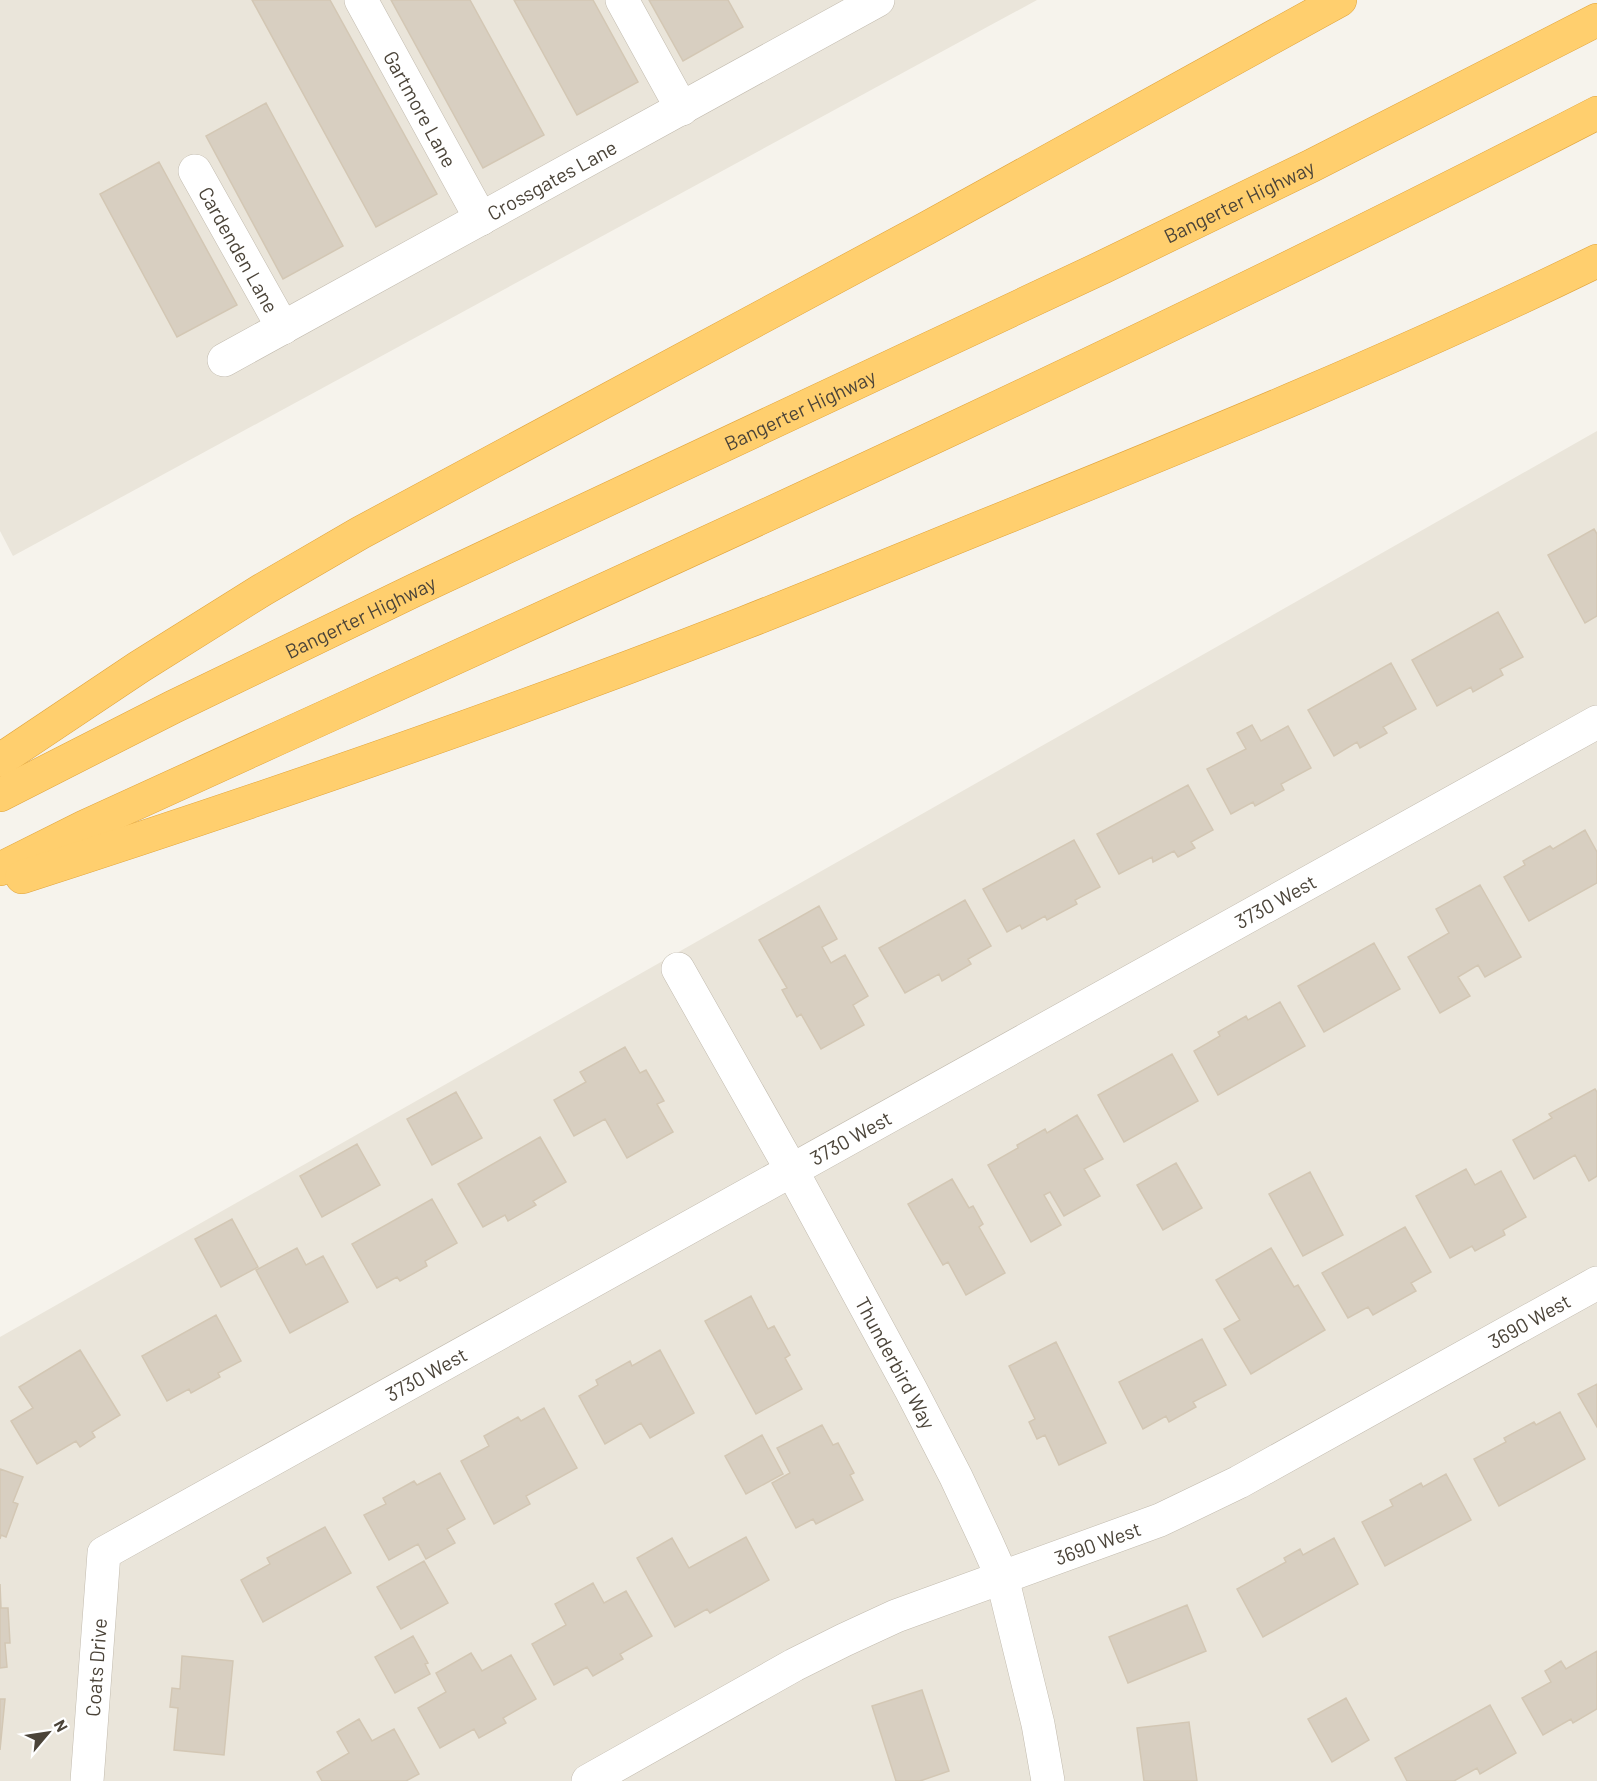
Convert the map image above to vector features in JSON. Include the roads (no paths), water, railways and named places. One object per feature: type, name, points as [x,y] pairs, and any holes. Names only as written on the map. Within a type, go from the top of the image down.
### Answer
[{"type":"highway","points":[[0,760],[139,667],[262,590],[360,533],[927,228],[1340,0]]},
{"type":"highway","name":"Bangerter Highway","points":[[0,795],[173,707],[405,595],[1124,257],[1332,155],[1597,20]]},
{"type":"highway","points":[[0,869],[84,827],[897,455],[1164,328],[1479,174],[1597,113]]},
{"type":"highway","points":[[0,884],[320,777],[742,624],[1309,393],[1411,349],[1597,261]]},
{"type":"street","name":"Gartmore Lane","points":[[361,0],[481,219]]},
{"type":"street","points":[[622,0],[682,109]]},
{"type":"street","name":"Crossgates Lane","points":[[224,360],[878,0]]},
{"type":"street","name":"Cardenden Lane","points":[[195,171],[283,328]]},
{"type":"street","name":"3730 West","points":[[104,1553],[1597,722]]},
{"type":"street","name":"Thunderbird Way","points":[[678,969],[791,1169],[926,1419],[1002,1576],[1038,1724],[1048,1781]]},
{"type":"street","name":"3690 West","points":[[588,1781],[794,1665],[896,1616],[1160,1520],[1239,1482],[1597,1283]]},
{"type":"street","name":"Coats Drive","points":[[87,1781],[104,1553]]}]
